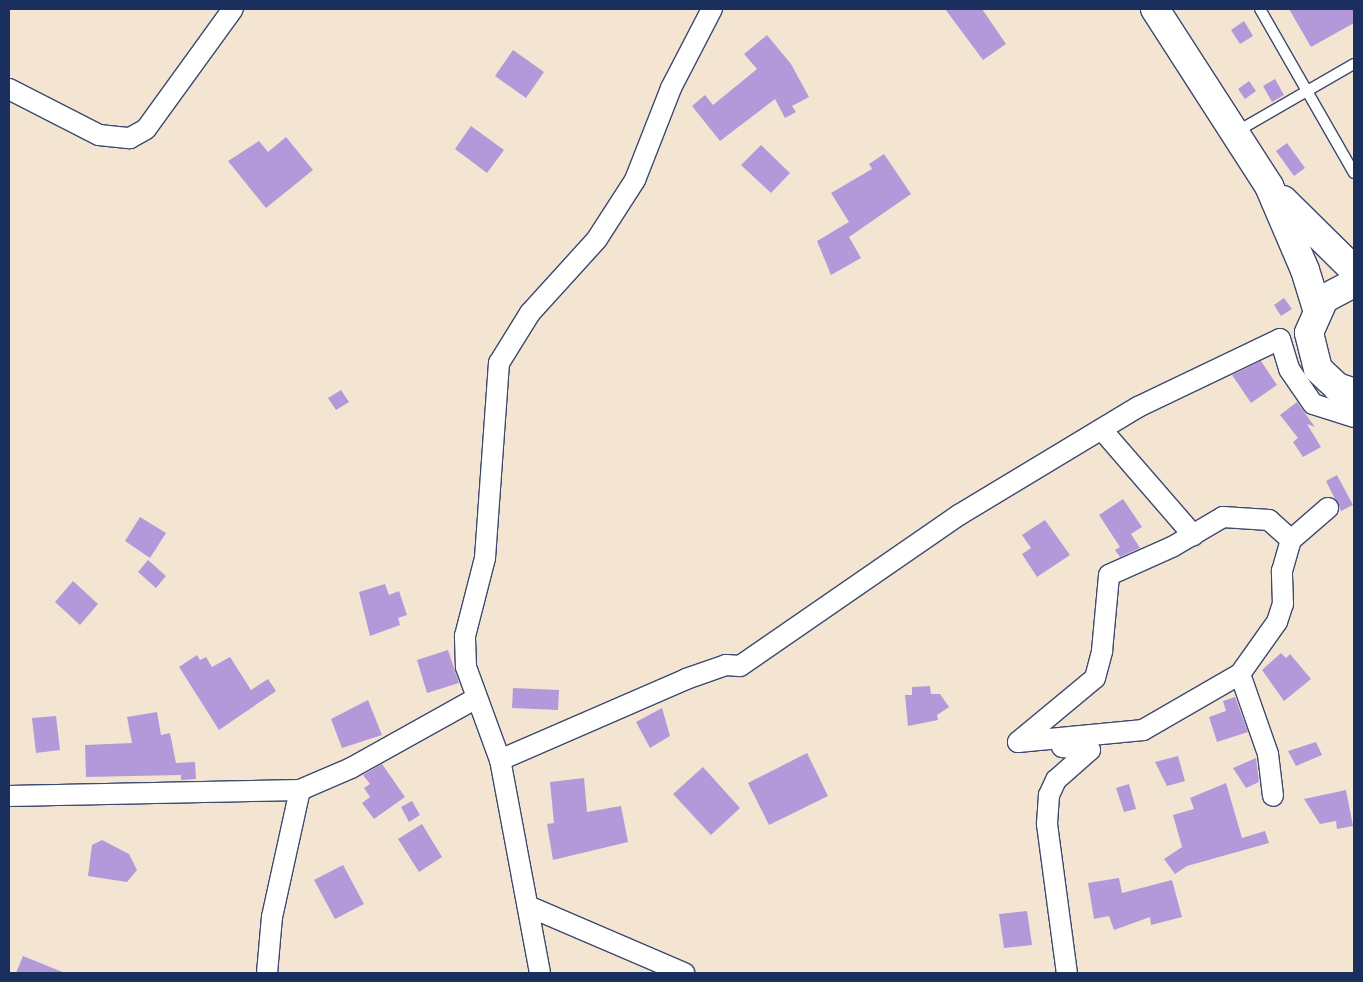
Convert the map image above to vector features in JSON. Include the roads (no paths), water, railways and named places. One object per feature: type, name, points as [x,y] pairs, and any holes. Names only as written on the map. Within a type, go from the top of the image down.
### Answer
[{"type":"main road","points":[[1155,9],[1269,186],[1306,270],[1317,309]]},
{"type":"main road","points":[[1269,186],[1354,270]]},
{"type":"main road","points":[[1354,283],[1334,291],[1317,309],[1309,333],[1312,358],[1326,379],[1354,393]]},
{"type":"street","points":[[9,88],[99,135],[130,138],[146,129],[234,9]]},
{"type":"street","points":[[540,973],[530,907],[500,760],[475,699],[466,667],[465,636],[485,558],[499,363],[530,313],[597,239],[635,180],[671,88],[712,9]]},
{"type":"street","points":[[500,760],[696,676],[726,665],[740,666],[959,515],[1103,431],[1138,407],[1280,339],[1288,368],[1313,404],[1354,417]]},
{"type":"street","points":[[1103,431],[1193,535]]},
{"type":"street","points":[[1018,742],[1143,730],[1240,674],[1277,622],[1283,604],[1282,571],[1291,540],[1328,508]]},
{"type":"street","points":[[1018,742],[1095,678],[1102,651],[1109,576],[1193,535],[1223,517],[1249,517],[1269,520],[1291,540]]},
{"type":"street","points":[[1240,674],[1268,754],[1273,796]]},
{"type":"street","points":[[9,796],[300,790],[351,768],[475,699]]},
{"type":"street","points":[[1018,742],[1090,750],[1056,780],[1049,795],[1047,824],[1067,973]]},
{"type":"street","points":[[267,973],[272,917],[300,790]]},
{"type":"street","points":[[530,907],[684,973]]},
{"type":"lane","points":[[1260,9],[1354,173]]},
{"type":"lane","points":[[1235,133],[1354,64]]}]
